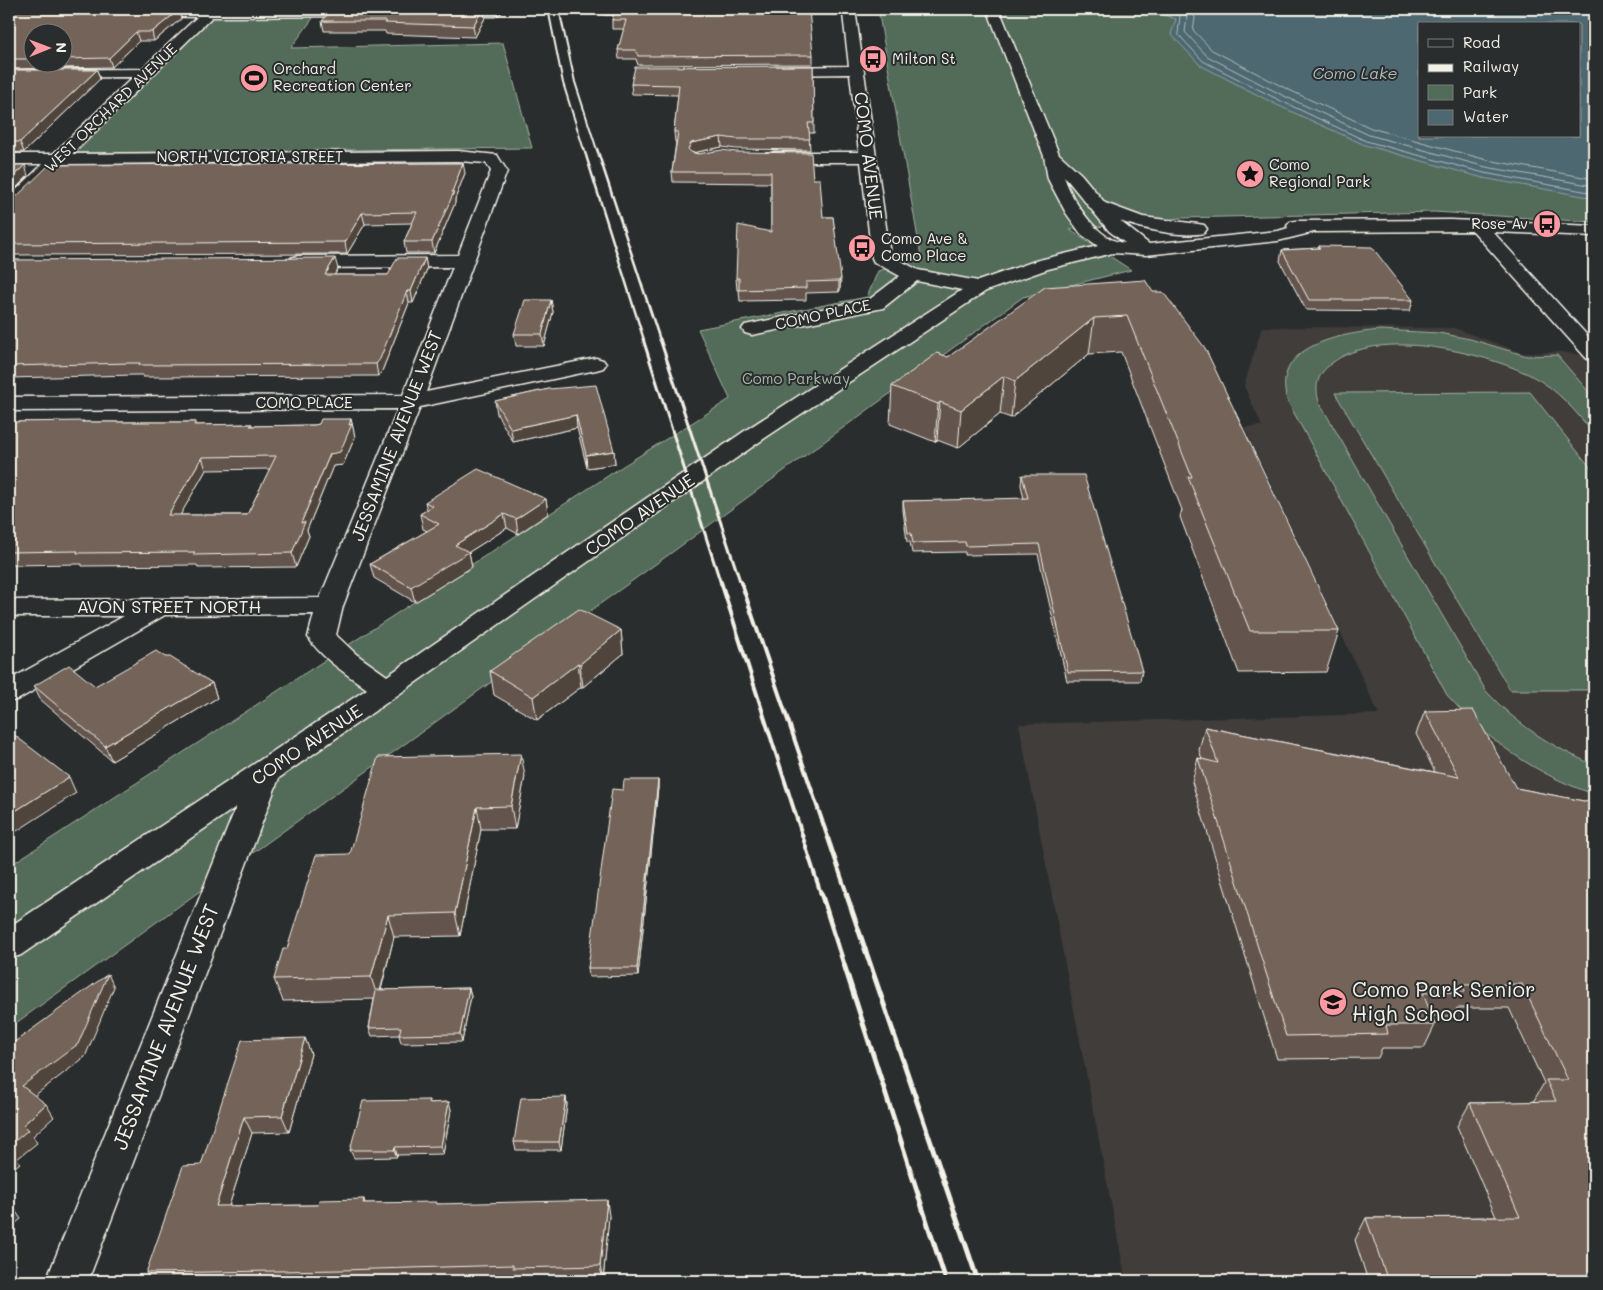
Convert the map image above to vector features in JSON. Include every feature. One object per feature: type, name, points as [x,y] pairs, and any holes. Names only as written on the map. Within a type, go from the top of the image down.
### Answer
[{"type":"street","points":[[758,10],[849,9]]},
{"type":"street","name":"COMO AVENUE","points":[[849,9],[881,258],[913,275],[979,287]]},
{"type":"street","points":[[993,9],[1052,156],[1056,179],[1087,230],[1146,250],[1278,236],[1313,227]]},
{"type":"street","points":[[605,10],[662,10]]},
{"type":"street","points":[[134,13],[210,11],[379,12]]},
{"type":"street","name":"WEST ORCHARD AVENUE","points":[[9,206],[210,11]]},
{"type":"street","points":[[437,12],[495,12]]},
{"type":"street","points":[[764,70],[857,70]]},
{"type":"street","points":[[9,74],[147,73]]},
{"type":"street","name":"NORTH VICTORIA STREET","points":[[9,159],[458,156],[491,158]]},
{"type":"street","points":[[1052,156],[1094,200],[1115,227],[1121,243]]},
{"type":"street","points":[[754,157],[868,157]]},
{"type":"street","name":"JESSAMINE AVENUE WEST","points":[[387,690],[346,660],[322,638],[330,606],[499,170],[491,158]]},
{"type":"street","points":[[1094,200],[1114,213],[1137,222],[1158,226],[1198,229]]},
{"type":"street","points":[[979,287],[1042,265],[1165,232],[1271,223],[1313,227],[1380,225],[1478,226],[1594,231]]},
{"type":"street","points":[[1478,226],[1594,355]]},
{"type":"street","points":[[276,262],[463,261]]},
{"type":"street","name":"COMO PLACE","points":[[752,329],[876,304],[913,275]]},
{"type":"street","name":"COMO AVENUE","points":[[9,945],[265,774],[757,433],[979,287]]},
{"type":"street","name":"COMO PLACE","points":[[9,404],[410,402],[596,364]]},
{"type":"street","name":"AVON STREET NORTH","points":[[9,608],[330,606]]},
{"type":"street","points":[[9,692],[160,607]]},
{"type":"street","name":"JESSAMINE AVENUE WEST","points":[[67,1281],[265,774]]},
{"type":"shaded area","name":"Como Park Senior High School","points":[[1262,327],[1454,328],[1523,353],[1561,352],[1594,357],[1594,1281],[1126,1281],[1019,724],[1379,714],[1244,427],[1262,426],[1244,386]]},
{"type":"green space","name":"Como Parkway","points":[[878,9],[1594,9],[1594,222],[1434,212],[1181,218],[1070,230],[1131,270],[1023,297],[678,548],[9,1028],[9,866],[623,466],[730,399],[698,329],[867,297],[878,271],[921,256]]},
{"type":"green space","points":[[316,14],[291,48],[503,43],[532,148],[76,153],[215,15]]},
{"type":"green space","points":[[1380,330],[1439,333],[1470,339],[1527,356],[1557,355],[1594,398],[1594,434],[1558,394],[1530,375],[1485,358],[1430,347],[1402,345],[1376,346],[1352,352],[1332,363],[1323,371],[1317,385],[1319,402],[1486,691],[1511,715],[1536,734],[1594,765],[1594,794],[1552,777],[1514,754],[1479,727],[1447,695],[1287,400],[1285,381],[1289,366],[1299,355],[1329,339]]},
{"type":"green space","points":[[1530,392],[1594,472],[1594,690],[1510,690],[1335,393]]},
{"type":"water","name":"Como Lake","points":[[1146,9],[1594,9],[1594,198],[1483,178],[1365,145],[1277,105],[1200,65],[1171,34],[1176,19]]},
{"type":"building","points":[[332,9],[483,9],[473,26],[384,23],[386,21],[322,21]]},
{"type":"building","points":[[615,9],[809,9],[813,55],[638,56],[636,50],[618,50],[626,20],[612,20]]},
{"type":"building","points":[[179,10],[152,32],[136,32],[109,58],[72,59],[72,22],[22,22],[22,59],[9,59],[9,11]]},
{"type":"building","points":[[813,66],[814,123],[808,123],[810,139],[736,139],[721,137],[691,143],[688,149],[698,154],[722,150],[736,152],[811,153],[813,179],[820,179],[823,217],[833,217],[841,278],[839,281],[806,282],[806,288],[739,290],[739,278],[736,278],[738,225],[771,232],[771,172],[672,172],[678,132],[674,132],[679,85],[631,84],[635,67]]},
{"type":"building","points":[[9,70],[22,70],[22,72],[72,72],[72,70],[97,70],[20,142],[9,142]]},
{"type":"building","points":[[463,163],[452,192],[454,192],[432,242],[404,242],[417,212],[362,213],[345,242],[9,244],[9,201],[12,201],[49,165]]},
{"type":"building","points":[[9,165],[25,165],[9,180]]},
{"type":"building","points":[[1319,246],[1372,247],[1413,300],[1309,300],[1282,250],[1320,248]]},
{"type":"building","points":[[335,258],[325,275],[388,275],[397,258],[425,258],[411,291],[407,291],[380,359],[376,364],[139,365],[140,363],[131,363],[9,366],[9,260]]},
{"type":"building","points":[[1145,280],[1153,292],[1163,292],[1205,348],[1339,631],[1250,631],[1188,477],[1192,477],[1127,316],[1094,318],[1015,381],[1004,376],[961,410],[940,402],[938,404],[892,386],[937,353],[948,357],[1045,287]]},
{"type":"building","points":[[525,300],[551,300],[542,334],[514,334]]},
{"type":"building","points":[[596,385],[614,451],[586,455],[576,415],[511,429],[495,401],[549,389]]},
{"type":"building","points":[[321,419],[351,419],[349,425],[352,424],[340,452],[330,454],[301,523],[305,522],[292,553],[193,555],[195,552],[9,552],[9,422],[196,422],[194,425],[252,424],[250,426],[319,424]],"holes":[[[276,456],[247,515],[168,515],[202,457]]]},
{"type":"building","points":[[478,469],[546,499],[516,519],[504,514],[455,545],[469,552],[411,587],[370,564],[439,524],[420,514],[433,506],[425,502]]},
{"type":"building","points":[[1022,475],[1084,475],[1142,671],[1068,672],[1039,544],[966,546],[965,542],[913,543],[911,533],[908,533],[903,501],[1028,498]]},
{"type":"building","points":[[579,609],[621,630],[580,664],[578,663],[533,697],[490,671]]},
{"type":"building","points":[[156,651],[165,657],[170,657],[212,683],[105,746],[34,686],[69,665],[95,686]]},
{"type":"building","name":"Como Park Senior High School","points":[[1473,710],[1516,788],[1594,803],[1594,1281],[1388,1281],[1366,1218],[1520,1217],[1470,1103],[1556,1101],[1546,1080],[1568,1080],[1522,984],[1463,985],[1465,992],[1423,993],[1435,1025],[1386,1025],[1388,1034],[1286,1036],[1198,758],[1218,763],[1205,727],[1459,777],[1425,711]]},
{"type":"building","points":[[9,731],[69,777],[9,815]]},
{"type":"building","points":[[521,754],[511,806],[477,807],[455,913],[388,915],[371,977],[274,979],[283,949],[287,949],[316,855],[350,854],[378,757]]},
{"type":"building","points":[[624,780],[658,780],[637,968],[588,968],[612,789],[623,790]]},
{"type":"building","points":[[108,974],[78,1044],[22,1086],[46,1104],[23,1125],[28,1130],[9,1146],[9,1046]]},
{"type":"building","points":[[469,988],[460,1034],[399,1035],[401,1027],[369,1028],[376,990]]},
{"type":"building","points":[[305,1038],[282,1116],[244,1117],[216,1206],[318,1205],[319,1200],[364,1199],[363,1203],[437,1202],[436,1204],[607,1200],[600,1266],[513,1268],[513,1265],[146,1273],[183,1166],[201,1165],[242,1040]]},
{"type":"building","points":[[566,1097],[559,1142],[514,1142],[521,1098]]},
{"type":"building","points":[[429,1100],[428,1103],[449,1102],[441,1146],[395,1147],[394,1150],[350,1150],[363,1101]]},
{"type":"railway","points":[[548,9],[563,83],[584,150]]},
{"type":"railway","points":[[559,9],[575,82],[597,150]]},
{"type":"railway","points":[[584,149],[644,340]]},
{"type":"railway","points":[[597,149],[660,340]]},
{"type":"railway","points":[[643,339],[721,584]]},
{"type":"railway","points":[[660,339],[741,584]]},
{"type":"railway","points":[[721,582],[821,894]]},
{"type":"railway","points":[[741,582],[847,894]]},
{"type":"railway","points":[[821,893],[946,1281]]},
{"type":"railway","points":[[846,893],[978,1281]]},
{"type":"place","name":"Milton St","points":[[873,59]]},
{"type":"place","name":"Orchard Recreation Center","points":[[254,78]]},
{"type":"place","name":"Como Regional Park","points":[[1250,174]]},
{"type":"place","name":"Rose Av","points":[[1547,224]]},
{"type":"place","name":"Como Ave & Como Place","points":[[862,248]]},
{"type":"place","name":"Como Park Senior High School","points":[[1333,1002]]}]
